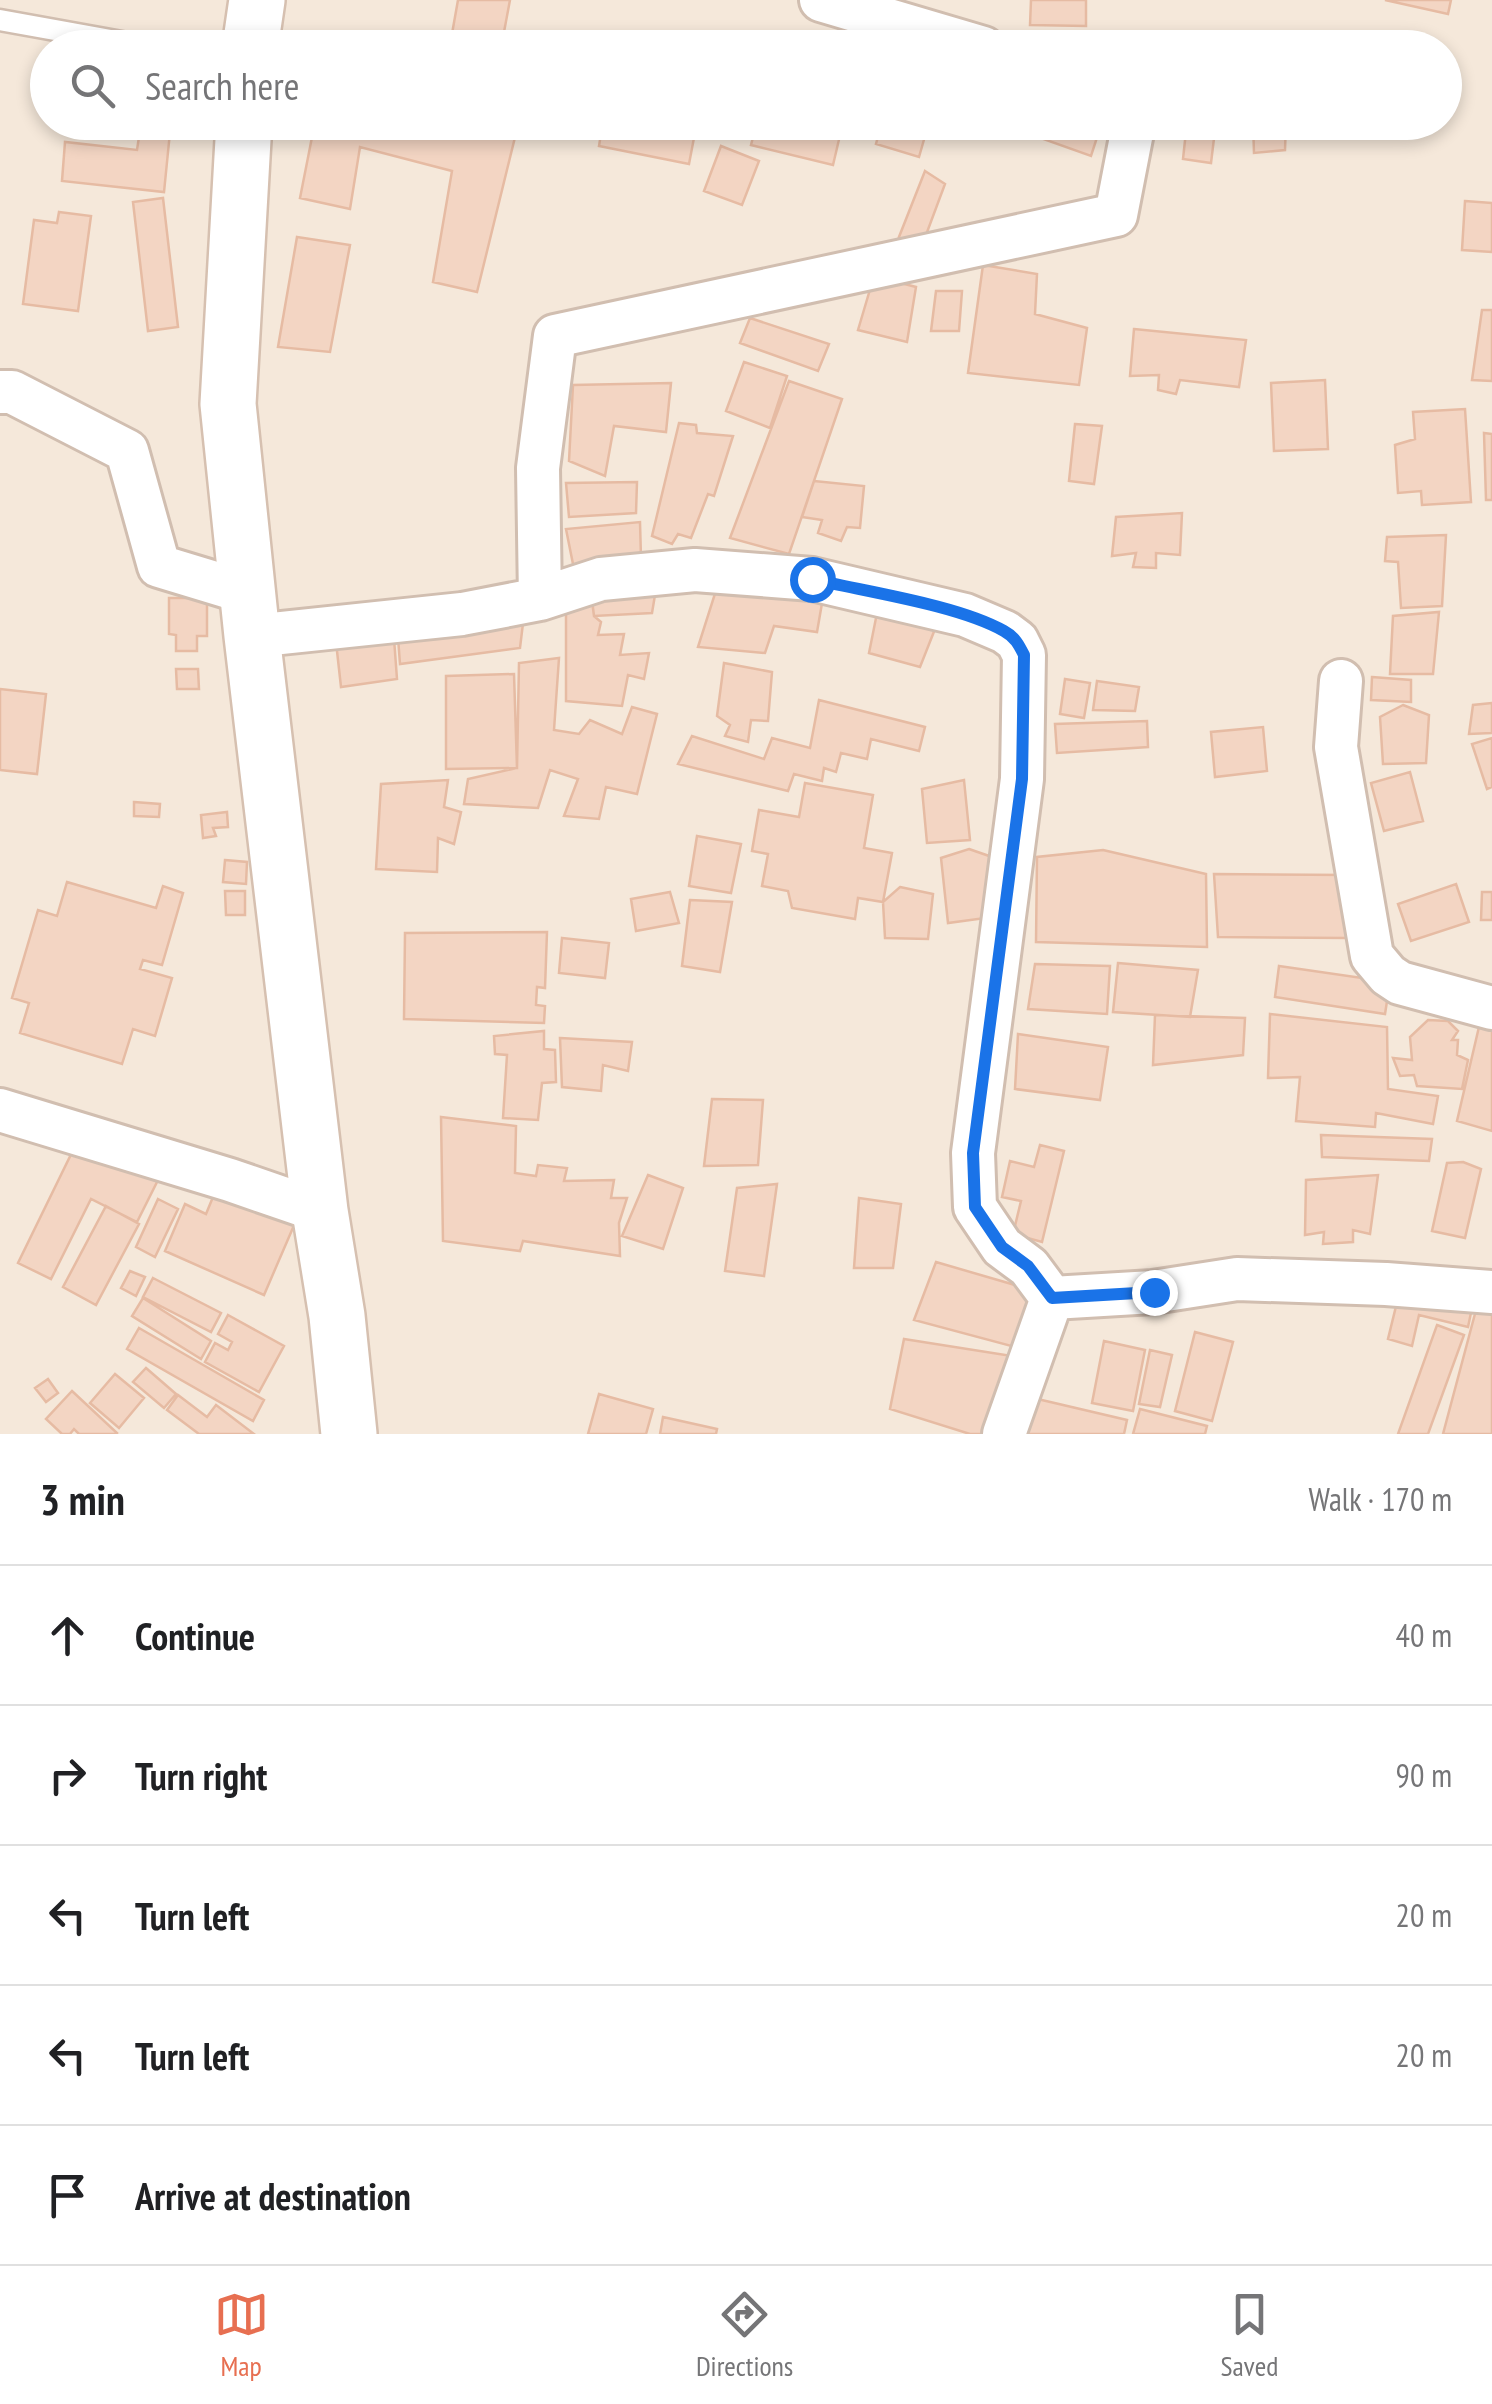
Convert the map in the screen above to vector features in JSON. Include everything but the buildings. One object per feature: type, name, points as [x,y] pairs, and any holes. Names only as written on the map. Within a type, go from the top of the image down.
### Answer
[{"type":"street","points":[[253,30],[257,0]]},
{"type":"street","points":[[838,3],[925,30]]},
{"type":"street","points":[[243,140],[228,404],[349,1434]]},
{"type":"street","points":[[540,599],[538,468],[555,336],[1116,215],[1131,140]]},
{"type":"street","points":[[0,392],[12,392],[127,451],[159,566],[250,614],[462,614],[540,599],[602,579],[695,570],[812,579],[964,615],[1017,641],[1024,655],[1022,779],[973,1153],[975,1207],[1002,1247],[1028,1266],[1052,1298]]},
{"type":"street","points":[[1342,682],[1336,747],[1372,956],[1388,975],[1400,982],[1492,1008]]},
{"type":"street","points":[[0,1110],[230,1180],[320,1212]]},
{"type":"street","points":[[1052,1298],[1154,1292],[1238,1279],[1492,1292]]},
{"type":"street","points":[[1004,1434],[1052,1298]]},
{"type":"lane","points":[[0,20],[55,30]]},
{"type":"shaded area","points":[[0,0],[1492,0],[1492,1434],[0,1434]]},
{"type":"route","points":[[812,579],[964,615],[1005,632],[1017,641],[1024,655],[1022,779],[973,1153],[975,1207],[1002,1247],[1028,1266],[1052,1298],[1154,1292]]}]
